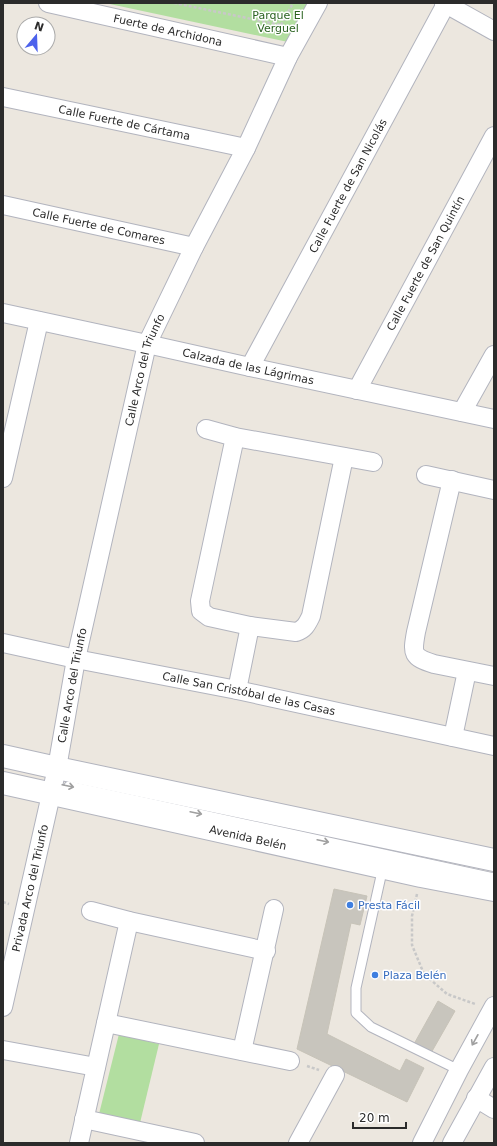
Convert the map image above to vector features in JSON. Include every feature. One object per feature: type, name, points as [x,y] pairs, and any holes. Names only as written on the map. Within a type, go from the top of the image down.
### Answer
[{"type":"main road","name":"Avenida Belén","points":[[3,756],[52,780],[383,867],[494,890]]},
{"type":"main road","name":"Avenida Belén","points":[[3,782],[52,780],[494,860]]},
{"type":"street","name":"Fuerte de Archidona","points":[[48,3],[288,57]]},
{"type":"street","name":"Calle Arco del Triunfo","points":[[52,780],[76,659],[147,344],[194,246],[246,148],[288,57],[318,3]]},
{"type":"street","points":[[445,4],[494,31]]},
{"type":"street","name":"Calle Fuerte de San Nicolás","points":[[250,368],[445,4]]},
{"type":"street","name":"Calle Fuerte de Cártama","points":[[3,97],[246,148]]},
{"type":"street","name":"Calle Fuerte de San Quintín","points":[[357,390],[494,136]]},
{"type":"street","name":"Calle Fuerte de Comares","points":[[3,205],[194,246]]},
{"type":"street","name":"Calzada de las Lágrimas","points":[[3,313],[250,368],[494,419]]},
{"type":"street","points":[[3,478],[39,321]]},
{"type":"street","points":[[462,412],[494,354]]},
{"type":"street","points":[[206,428],[235,437],[373,462]]},
{"type":"street","points":[[235,437],[200,602],[201,611],[209,618],[250,626],[296,632],[302,630],[306,626],[311,616],[344,457]]},
{"type":"street","points":[[426,475],[494,490]]},
{"type":"street","points":[[452,480],[416,632],[414,652],[416,656],[425,661],[494,676]]},
{"type":"street","points":[[237,690],[250,626]]},
{"type":"street","name":"Calle San Cristóbal de las Casas","points":[[3,643],[76,659],[237,690],[494,746]]},
{"type":"street","points":[[453,737],[467,671]]},
{"type":"street","name":"Privada Arco del Triunfo","points":[[3,1007],[52,780]]},
{"type":"street","points":[[242,1051],[266,951],[274,910]]},
{"type":"street","points":[[92,911],[129,921],[266,951]]},
{"type":"street","points":[[79,1143],[129,921]]},
{"type":"street","points":[[422,1143],[459,1070],[493,1008]]},
{"type":"street","points":[[106,1023],[290,1061]]},
{"type":"street","points":[[3,1050],[96,1067]]},
{"type":"street","points":[[452,1143],[494,1067]]},
{"type":"street","points":[[298,1143],[335,1075]]},
{"type":"street","points":[[476,1098],[494,1109]]},
{"type":"street","points":[[84,1119],[195,1143]]},
{"type":"lane","points":[[3,764],[52,780],[139,801],[494,878]]},
{"type":"lane","points":[[52,780],[327,832],[394,850],[494,871]]},
{"type":"lane","points":[[383,867],[356,988],[356,1013],[371,1027],[459,1070]]},
{"type":"path","points":[[174,3],[281,25]]},
{"type":"path","points":[[288,57],[281,25],[293,3]]},
{"type":"path","points":[[421,876],[412,916],[412,945],[424,974],[447,994],[493,1008]]},
{"type":"path","points":[[290,1061],[335,1075]]},
{"type":"green space","name":"Parque El Verguel","points":[[105,3],[310,3],[288,42]]},
{"type":"green space","points":[[119,1034],[159,1044],[140,1123],[99,1114]]},
{"type":"building","points":[[334,889],[367,896],[360,925],[351,923],[327,1034],[400,1071],[406,1059],[424,1068],[407,1102],[297,1049]]},
{"type":"building","points":[[438,1001],[455,1011],[431,1053],[414,1044]]},
{"type":"place","name":"Presta Fácil","points":[[350,905]]},
{"type":"place","name":"Plaza Belén","points":[[375,975]]}]
